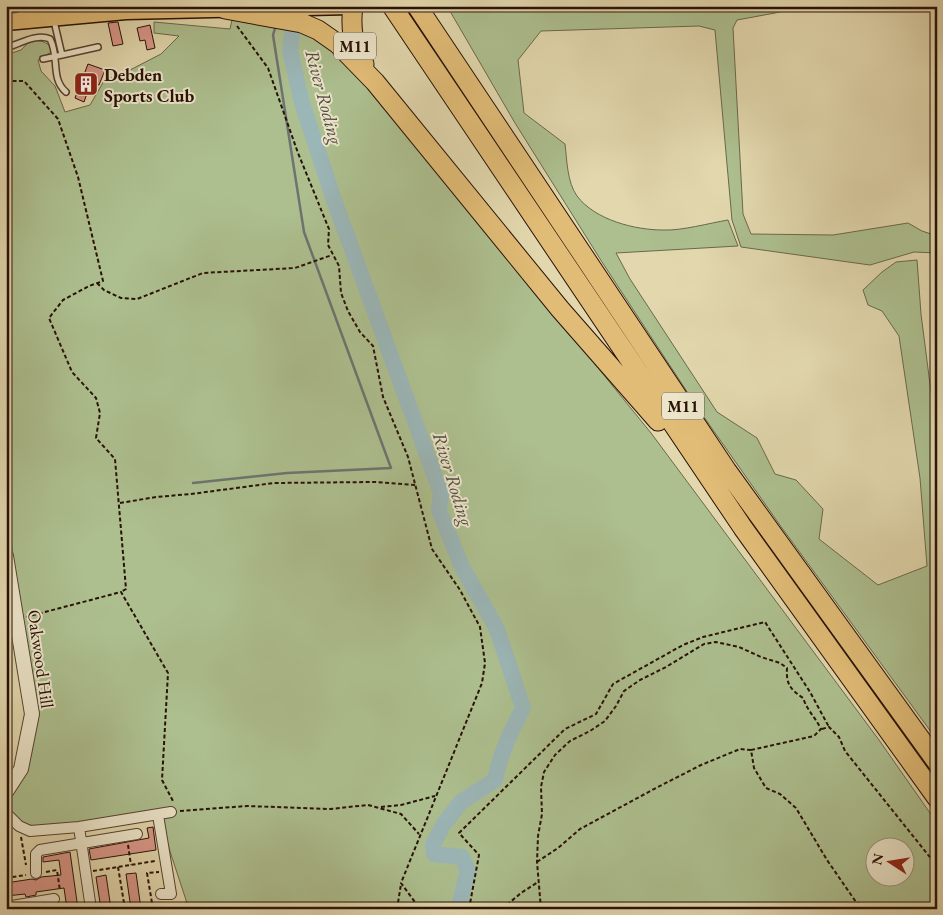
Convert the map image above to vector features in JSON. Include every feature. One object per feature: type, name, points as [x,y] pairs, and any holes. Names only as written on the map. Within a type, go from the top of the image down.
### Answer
[{"type":"highway","name":"M11","points":[[352,6],[352,36],[354,44],[375,82]]},
{"type":"highway","name":"M11","points":[[392,6],[742,528],[937,798]]},
{"type":"highway","name":"M11","points":[[417,6],[727,471],[937,762]]},
{"type":"highway","name":"M11","points":[[432,6],[460,48],[495,107],[529,176]]},
{"type":"highway","name":"M11","points":[[225,10],[305,16],[318,30],[338,44],[375,82],[560,310],[709,478]]},
{"type":"main road","points":[[305,16],[352,6]]},
{"type":"main road","points":[[6,21],[126,11],[225,10]]},
{"type":"street","points":[[6,21],[13,6]]},
{"type":"street","points":[[17,6],[24,10],[50,8],[77,14]]},
{"type":"street","name":"Oakwood Hill","points":[[6,556],[32,714],[20,770],[6,792]]},
{"type":"street","points":[[6,813],[19,826],[30,831],[78,827],[171,812]]},
{"type":"street","points":[[158,815],[170,894]]},
{"type":"street","points":[[78,827],[91,909]]},
{"type":"street","points":[[32,874],[36,854],[40,850],[137,834]]},
{"type":"street","points":[[6,907],[54,898]]},
{"type":"lane","points":[[54,18],[62,55]]},
{"type":"lane","points":[[6,48],[43,37],[51,41],[56,57],[57,76],[62,88],[66,92]]},
{"type":"lane","points":[[43,59],[98,47]]},
{"type":"path","points":[[225,10],[268,68],[298,153],[330,229],[328,245],[339,266],[341,293],[348,311],[360,332],[373,346],[383,397],[408,457],[432,549],[460,590],[480,627],[485,663],[482,683],[401,883],[397,909]]},
{"type":"path","points":[[6,81],[24,81],[58,119],[78,177],[103,281],[63,300],[49,318],[72,372],[96,398],[100,413],[96,438],[115,459],[126,589],[121,592],[17,619]]},
{"type":"path","points":[[97,283],[104,290],[120,298],[137,299],[203,273],[295,268],[332,254]]},
{"type":"path","points":[[120,504],[156,496],[191,494],[274,483],[375,482],[416,485]]},
{"type":"path","points":[[121,592],[168,673],[162,780],[175,804],[171,812]]},
{"type":"path","points":[[469,909],[479,855],[460,833],[566,729],[596,714],[612,684],[683,645],[703,637],[765,622],[810,692],[829,727],[839,737],[845,751],[867,777],[882,800],[937,866]]},
{"type":"path","points":[[540,909],[536,862],[542,814],[541,787],[544,772],[555,755],[570,741],[605,721],[624,691],[640,680],[704,644],[716,642],[739,647],[761,657],[780,662],[787,668],[786,678],[792,690],[803,698],[806,709],[816,719],[821,729]]},
{"type":"path","points":[[536,862],[558,848],[580,829],[701,765],[740,748],[751,750],[814,736],[821,729],[829,727]]},
{"type":"path","points":[[751,750],[754,768],[766,788],[780,794],[796,808],[827,860],[856,902],[870,909]]},
{"type":"path","points":[[379,808],[401,805],[435,796]]},
{"type":"path","points":[[171,812],[247,806],[330,809],[368,805],[401,814],[420,834]]},
{"type":"path","points":[[19,826],[32,874]]},
{"type":"path","points":[[127,839],[131,865]]},
{"type":"path","points":[[85,872],[165,860]]},
{"type":"path","points":[[118,867],[125,909]]},
{"type":"path","points":[[6,878],[57,870],[63,909]]},
{"type":"path","points":[[153,909],[147,874],[167,871]]},
{"type":"path","points":[[502,909],[520,893],[538,882]]},
{"type":"path","points":[[401,883],[420,909]]},
{"type":"green space","points":[[447,6],[826,6],[802,8],[737,20],[733,28],[743,214],[751,234],[833,235],[908,223],[922,231],[937,236],[937,253],[914,252],[870,265],[741,247],[732,220],[715,30],[699,26],[541,31],[518,60],[524,113],[565,144],[571,184],[577,196],[594,211],[605,217],[628,226],[652,230],[687,228],[728,220],[738,246],[616,253],[630,279],[717,412],[757,438],[775,474],[796,480],[823,509],[819,539],[878,585],[927,566],[920,478],[899,336],[882,311],[868,305],[863,290],[896,262],[917,260],[921,314],[937,439],[937,740],[782,528],[699,410],[602,262],[515,123]]},
{"type":"green space","points":[[233,15],[321,36],[372,90],[651,433],[879,740],[937,823],[937,909],[186,909],[186,900],[158,815],[30,831],[6,813],[6,792],[32,714],[18,623],[6,477],[6,52],[9,54],[21,50],[32,39],[44,42],[56,49],[38,60],[41,71],[55,86],[65,112],[90,105],[104,81],[161,54],[179,36],[154,33],[154,22],[230,29]]},
{"type":"building","points":[[118,22],[123,44],[113,46],[108,23]]},
{"type":"building","points":[[150,25],[155,48],[147,50],[145,40],[140,41],[137,28]]},
{"type":"building","name":"Debden Sports Club","points":[[88,64],[105,70],[99,85],[91,82],[84,102],[75,98]]},
{"type":"building","points":[[153,827],[156,850],[91,860],[89,849],[149,838],[147,828]]},
{"type":"building","points":[[70,852],[78,909],[67,909],[64,888],[36,892],[36,895],[26,897],[25,894],[6,896],[6,883],[61,875],[59,860],[43,862],[43,857]]},
{"type":"building","points":[[136,873],[141,909],[131,909],[126,874]]},
{"type":"building","points":[[106,875],[111,909],[101,909],[96,877]]},
{"type":"waterway","name":"River Roding","points":[[295,8],[290,51],[302,103],[335,203],[441,493],[439,510],[462,567],[497,629],[523,708],[506,743],[495,780],[461,802],[443,825],[433,845],[434,854],[462,857],[468,871],[458,909]]},
{"type":"waterway","points":[[193,483],[287,473],[391,468],[304,232],[273,35],[276,25]]},
{"type":"place","name":"Debden Sports Club","points":[[86,84]]}]
